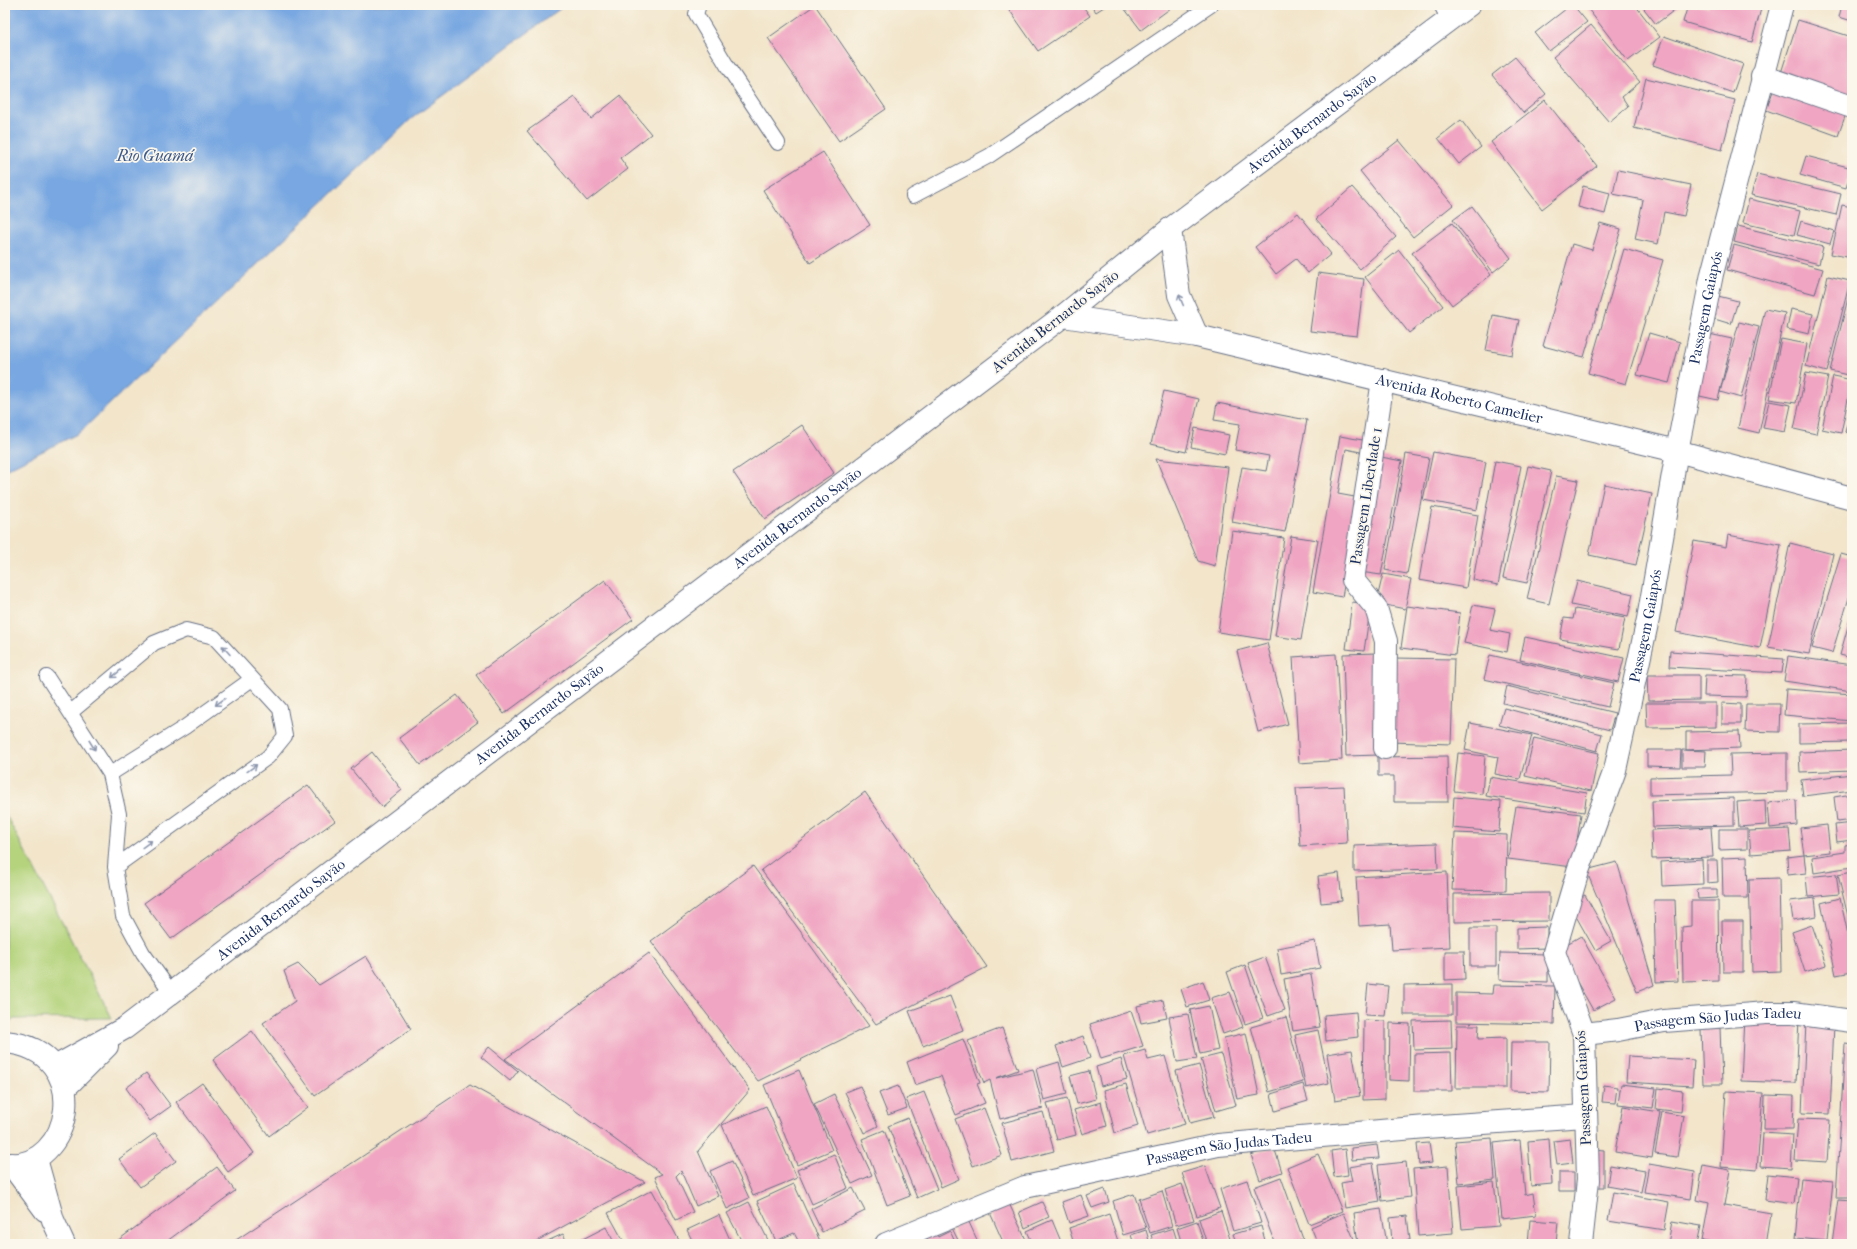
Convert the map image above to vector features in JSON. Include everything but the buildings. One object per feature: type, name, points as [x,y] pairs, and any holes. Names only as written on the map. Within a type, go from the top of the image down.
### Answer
[{"type":"street","name":"Avenida Bernardo Sayão","points":[[65,1088],[125,1028],[171,992],[1063,316],[1170,229],[1445,12],[1468,5]]},
{"type":"street","name":"Passagem Gaiapós","points":[[1581,1244],[1588,1180],[1585,1116],[1584,1034],[1554,952],[1578,871],[1615,770],[1648,619],[1677,451],[1712,274],[1762,76],[1782,5]]},
{"type":"street","points":[[1762,76],[1852,107]]},
{"type":"street","points":[[1170,229],[1179,295],[1197,336]]},
{"type":"street","name":"Avenida Roberto Camelier","points":[[1063,316],[1197,336],[1677,451],[1852,498]]},
{"type":"street","name":"Passagem Liberdade 1","points":[[1383,380],[1353,580],[1376,608],[1386,641],[1385,748]]},
{"type":"street","name":"Passagem São Judas Tadeu","points":[[1584,1034],[1618,1030],[1664,1021],[1766,1013],[1793,1013],[1852,1021]]},
{"type":"street","name":"Avenida Bernardo Sayão","points":[[55,1067],[125,1028]]},
{"type":"street","points":[[5,1042],[20,1044],[40,1053],[55,1067],[65,1088],[65,1108],[58,1137],[36,1159],[8,1164],[53,1220]]},
{"type":"street","name":"Passagem São Judas Tadeu","points":[[886,1244],[1025,1187],[1218,1145],[1585,1116]]},
{"type":"street","points":[[36,1159],[53,1220],[64,1244]]},
{"type":"lane","points":[[699,5],[696,14],[728,69],[778,143]]},
{"type":"lane","points":[[913,196],[989,156],[1211,5]]},
{"type":"lane","points":[[71,712],[154,643],[186,630],[214,637],[280,709],[285,736],[268,757],[115,867]]},
{"type":"lane","points":[[47,677],[110,774],[119,814],[115,867],[123,916],[143,953],[171,992]]},
{"type":"lane","points":[[110,774],[185,727],[252,679]]},
{"type":"green space","points":[[5,813],[112,1018],[14,1019],[5,1023]]},
{"type":"water","name":"Rio Guamá","points":[[5,5],[565,5],[411,119],[79,433],[5,470]]}]
